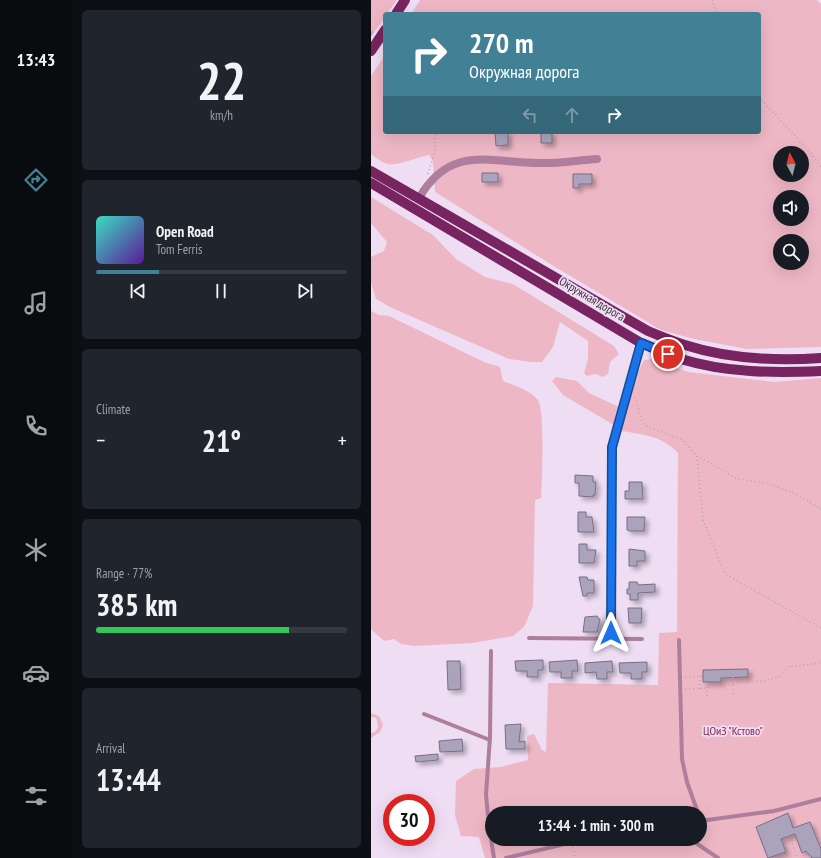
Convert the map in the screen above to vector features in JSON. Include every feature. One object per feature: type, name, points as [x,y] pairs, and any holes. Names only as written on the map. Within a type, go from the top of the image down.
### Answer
[{"type":"main road","points":[[397,12],[405,0]]},
{"type":"main road","points":[[371,51],[383,33]]},
{"type":"main road","name":"Окружная дорога","points":[[371,171],[648,331],[685,346],[726,355],[774,360],[821,358]]},
{"type":"main road","name":"Окружная дорога","points":[[371,183],[641,343],[681,359],[725,369],[775,373],[821,371]]},
{"type":"street","points":[[419,198],[427,184],[449,165],[470,159],[539,163],[597,159]]},
{"type":"street","points":[[610,636],[612,447],[641,343]]},
{"type":"lane","points":[[529,638],[610,636],[642,639]]},
{"type":"lane","points":[[679,640],[679,689],[682,759],[687,782],[696,806]]},
{"type":"lane","points":[[491,651],[490,740],[486,795],[489,826],[495,858]]},
{"type":"lane","points":[[424,714],[490,740]]},
{"type":"lane","points":[[707,819],[775,811],[821,799]]},
{"type":"lane","points":[[506,858],[553,846]]},
{"type":"lane","points":[[700,846],[718,858]]},
{"type":"path","points":[[712,0],[716,12]]},
{"type":"path","points":[[761,99],[810,152],[821,167]]},
{"type":"path","points":[[427,184],[428,169],[435,151],[435,134]]},
{"type":"path","points":[[634,394],[642,422],[648,427],[681,439],[697,456],[738,479],[767,483],[796,494],[821,508]]},
{"type":"path","points":[[697,456],[703,520],[725,574],[821,628]]},
{"type":"path","points":[[679,689],[723,687],[733,684],[773,679],[780,676],[788,667],[821,663]]},
{"type":"path","points":[[679,677],[701,676],[700,691]]},
{"type":"path","points":[[733,677],[733,696]]},
{"type":"path","points":[[707,687],[707,699]]},
{"type":"path","points":[[791,840],[797,858]]},
{"type":"path","points":[[573,846],[575,858]]},
{"type":"green space","points":[[371,0],[397,0],[388,12],[383,12],[383,20],[371,37]]},
{"type":"green space","points":[[420,0],[817,0],[821,4],[821,347],[747,349],[694,339],[661,330],[552,265],[435,192],[433,161],[429,155],[400,163],[389,164],[381,161],[371,154],[371,76],[383,58],[383,134],[761,134],[761,12],[412,12]]},
{"type":"green space","points":[[371,197],[433,235],[456,259],[485,277],[513,284],[614,346],[619,354],[610,362],[608,374],[603,377],[595,374],[587,376],[584,373],[588,359],[588,341],[560,322],[553,347],[542,362],[532,362],[509,359],[392,308],[376,299],[371,283],[371,257],[384,251],[387,242],[371,223]]},
{"type":"green space","points":[[371,311],[379,315],[389,316],[484,362],[500,367],[503,381],[527,391],[538,400],[542,418],[542,462],[541,498],[535,500],[533,606],[524,627],[513,636],[472,643],[414,646],[401,644],[394,639],[384,641],[371,629]]},
{"type":"green space","name":"ЦОиЗ \"Кстово\"","points":[[652,359],[688,372],[774,382],[821,378],[821,858],[485,858],[479,837],[461,836],[455,815],[456,781],[474,769],[500,767],[528,760],[527,736],[534,734],[542,750],[546,752],[548,683],[658,685],[659,633],[677,632],[678,453],[672,447],[659,439],[621,431],[638,372],[644,360]]},
{"type":"green space","points":[[556,377],[577,381],[589,393],[619,407],[614,425],[563,395],[552,381]]},
{"type":"green space","points":[[371,713],[379,716],[383,725],[380,732],[371,738],[371,733],[375,732],[378,725],[376,718],[371,717]]},
{"type":"building","points":[[495,134],[508,134],[508,145],[496,146]]},
{"type":"building","points":[[541,134],[552,134],[552,143],[541,143]]},
{"type":"building","points":[[482,173],[498,173],[498,182],[482,182]]},
{"type":"building","points":[[573,174],[592,174],[592,184],[579,184],[579,188],[573,188]]},
{"type":"building","points":[[575,475],[593,476],[593,482],[596,482],[595,495],[593,495],[593,497],[579,496],[579,483],[575,483]]},
{"type":"building","points":[[629,482],[642,482],[643,499],[625,499],[625,491],[629,491]]},
{"type":"building","points":[[578,512],[586,512],[586,517],[592,517],[594,532],[578,532]]},
{"type":"building","points":[[627,517],[645,517],[644,531],[627,530]]},
{"type":"building","points":[[579,544],[587,544],[587,550],[596,550],[594,563],[579,563]]},
{"type":"building","points":[[629,549],[645,551],[645,561],[637,561],[637,566],[629,566]]},
{"type":"building","points":[[579,577],[587,577],[588,580],[594,580],[594,593],[587,593],[587,596],[583,596]]},
{"type":"building","points":[[629,582],[637,582],[638,585],[655,584],[655,592],[638,593],[638,600],[630,600],[630,594],[627,594]]},
{"type":"building","points":[[628,608],[642,608],[641,623],[629,623]]},
{"type":"building","points":[[597,616],[600,620],[597,632],[583,632],[585,617]]},
{"type":"building","points":[[543,660],[543,670],[538,670],[538,677],[527,677],[527,671],[516,671],[515,661]]},
{"type":"building","points":[[577,660],[578,671],[572,671],[572,678],[561,678],[561,672],[550,672],[549,662]]},
{"type":"building","points":[[447,661],[460,661],[461,689],[448,690]]},
{"type":"building","points":[[612,661],[613,672],[607,672],[607,679],[597,679],[596,672],[585,673],[585,663]]},
{"type":"building","points":[[647,662],[647,672],[642,672],[642,679],[631,679],[631,673],[620,673],[619,663]]},
{"type":"building","points":[[748,669],[748,677],[721,678],[721,682],[703,682],[703,670]]},
{"type":"building","points":[[521,724],[519,742],[525,741],[525,749],[506,749],[505,725]]},
{"type":"building","points":[[462,739],[463,751],[440,752],[439,741]]},
{"type":"building","points":[[438,754],[438,760],[416,762],[415,756]]},
{"type":"building","points":[[788,813],[793,828],[810,822],[821,849],[821,858],[812,858],[806,851],[802,853],[795,834],[781,839],[786,852],[768,858],[756,827]]},
{"type":"route","points":[[611,633],[610,568],[612,447],[641,343],[668,354]]}]
